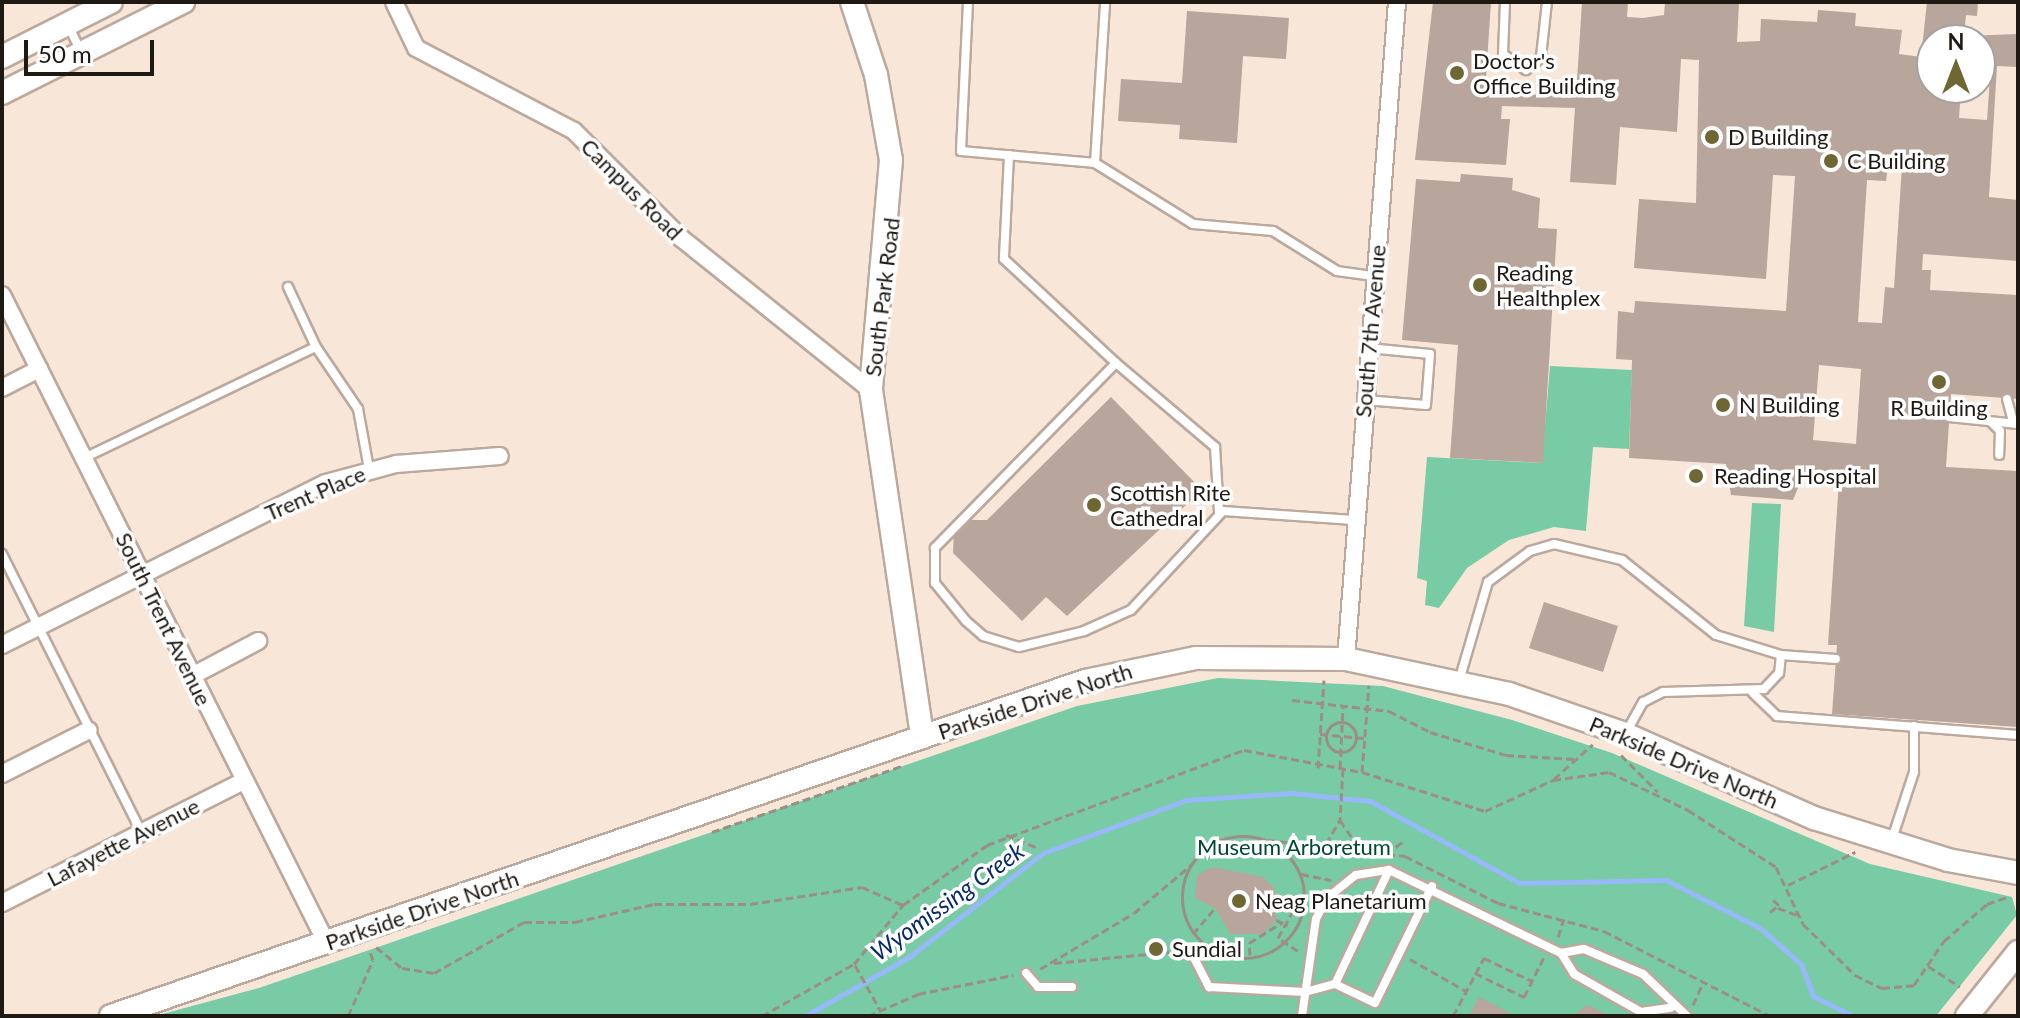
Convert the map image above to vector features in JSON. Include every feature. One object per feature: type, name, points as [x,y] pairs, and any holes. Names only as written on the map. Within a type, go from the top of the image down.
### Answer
[{"type":"street","points":[[2,57],[111,2]]},
{"type":"street","points":[[2,93],[183,2]]},
{"type":"street","name":"Campus Road","points":[[394,2],[416,48],[574,131],[681,238],[871,390]]},
{"type":"street","name":"South Park Road","points":[[852,2],[876,75],[891,160],[871,390],[922,737]]},
{"type":"street","name":"South 7th Avenue","points":[[1346,659],[1354,520],[1397,2]]},
{"type":"street","name":"South Trent Avenue","points":[[2,295],[326,942]]},
{"type":"street","points":[[2,388],[39,369]]},
{"type":"street","name":"Trent Place","points":[[2,645],[141,575],[369,469],[500,456]]},
{"type":"street","points":[[192,676],[258,641]]},
{"type":"street","name":"Parkside Drive North","points":[[111,1016],[922,737],[1154,664],[1241,655],[1346,659],[1458,682],[1860,833],[2018,873]]},
{"type":"street","points":[[2,774],[89,730]]},
{"type":"street","name":"Lafayette Avenue","points":[[2,903],[244,781]]},
{"type":"street","points":[[1967,1016],[2018,952]]},
{"type":"lane","points":[[968,2],[961,151],[1095,163],[1193,224],[1273,231],[1337,271],[1374,276]]},
{"type":"lane","points":[[1095,163],[1105,2]]},
{"type":"lane","points":[[1505,2],[1503,54],[1526,70],[1541,57],[1547,2]]},
{"type":"lane","points":[[67,24],[82,53]]},
{"type":"lane","points":[[1009,155],[1004,259],[1116,363],[1215,447],[1219,512],[1131,610],[1046,642],[1019,647],[983,636],[942,594],[932,560],[941,538],[1116,363]]},
{"type":"lane","points":[[288,287],[316,347],[358,409],[369,469]]},
{"type":"lane","points":[[84,459],[316,347]]},
{"type":"lane","points":[[1364,400],[1426,405],[1430,354],[1368,348]]},
{"type":"lane","points":[[2007,399],[2007,418],[2017,424]]},
{"type":"lane","points":[[1949,417],[2017,424]]},
{"type":"lane","points":[[1992,422],[2000,431],[1999,455]]},
{"type":"lane","points":[[1219,512],[1354,520]]},
{"type":"lane","points":[[1458,682],[1488,582],[1530,551],[1554,544],[1622,560],[1716,635],[1781,655],[1836,659]]},
{"type":"lane","points":[[2,554],[141,833]]},
{"type":"lane","points":[[1621,743],[1643,702],[1663,692],[1753,693],[1779,673],[1781,655]]},
{"type":"lane","points":[[1753,693],[1777,716],[2017,735]]},
{"type":"lane","points":[[1891,842],[1914,772],[1914,726]]},
{"type":"lane","points":[[1335,984],[1389,870]]},
{"type":"lane","points":[[1302,1016],[1316,919],[1342,885],[1389,870],[1432,886],[1561,953],[1584,949],[1629,967],[1666,990],[1671,1008]]},
{"type":"lane","points":[[1190,950],[1209,987],[1305,992],[1335,984],[1375,1003],[1432,886]]},
{"type":"lane","points":[[1561,953],[1574,974],[1641,1012],[1671,1008],[1687,1016]]},
{"type":"lane","points":[[1026,973],[1038,987],[1072,987]]},
{"type":"path","points":[[1318,768],[1324,674]]},
{"type":"path","points":[[1362,772],[1370,683]]},
{"type":"path","points":[[1292,700],[1367,707],[1506,755],[1574,759]]},
{"type":"path","points":[[1326,845],[1340,817],[1343,706]]},
{"type":"path","points":[[1331,720],[1342,721],[1353,721],[1352,754],[1329,753],[1331,720]]},
{"type":"path","points":[[1320,734],[1365,738]]},
{"type":"path","points":[[1553,780],[1596,734],[1605,748]]},
{"type":"path","points":[[1621,743],[1660,795]]},
{"type":"path","points":[[762,1016],[854,964],[903,905],[1006,835],[1087,813],[1225,754],[1261,752],[1318,768],[1362,772],[1485,811],[1553,780],[1609,772],[1660,795],[1751,849],[1787,885],[1800,916],[1863,982],[1898,989],[1914,985],[1969,918],[2007,897]]},
{"type":"path","points":[[1340,817],[1358,847]]},
{"type":"path","points":[[1787,885],[1851,859],[1860,833]]},
{"type":"path","points":[[868,1016],[946,986],[1026,973],[1054,963],[1134,913],[1216,840],[1243,834],[1268,840],[1358,847],[1405,856],[1498,903],[1565,917],[1638,949],[1770,1016]]},
{"type":"path","points":[[1006,835],[1039,848]]},
{"type":"path","points":[[1268,840],[1301,874],[1342,885]]},
{"type":"path","points":[[1386,854],[1404,841]]},
{"type":"path","points":[[1197,860],[1180,901],[1193,934],[1210,949]]},
{"type":"path","points":[[1054,963],[1210,949],[1250,955],[1284,943],[1301,913],[1301,874]]},
{"type":"path","points":[[365,929],[402,968],[434,973],[524,922],[575,922],[654,904],[750,904],[862,887],[903,905]]},
{"type":"path","points":[[1773,900],[1778,908],[1800,916]]},
{"type":"path","points":[[1193,934],[1215,908]]},
{"type":"path","points":[[1770,912],[1778,908]]},
{"type":"path","points":[[1293,913],[1278,938],[1311,955]]},
{"type":"path","points":[[1475,973],[1524,997],[1565,917]]},
{"type":"path","points":[[1276,920],[1288,925]]},
{"type":"path","points":[[1250,955],[1249,943],[1282,922]]},
{"type":"path","points":[[348,1016],[373,960],[365,929]]},
{"type":"path","points":[[1634,956],[1638,949]]},
{"type":"path","points":[[1399,953],[1466,991]]},
{"type":"path","points":[[1454,1016],[1484,958],[1532,981]]},
{"type":"path","points":[[854,964],[880,1010]]},
{"type":"path","points":[[1928,966],[1960,987]]},
{"type":"path","points":[[1687,1016],[1703,983]]},
{"type":"green space","points":[[1550,366],[1632,370],[1629,449],[1593,447],[1586,531],[1554,527],[1509,540],[1467,568],[1439,608],[1425,605],[1427,581],[1417,578],[1427,457],[1542,463]]},
{"type":"green space","points":[[1752,503],[1781,504],[1774,632],[1744,626]]},
{"type":"green space","name":"Museum Arboretum","points":[[1218,678],[1383,686],[1512,720],[1612,753],[1870,864],[2012,897],[2017,915],[1936,1016],[155,1016],[259,988],[1077,706]]},
{"type":"building","points":[[1433,2],[1491,2],[1485,93],[1576,96],[1582,2],[1628,2],[1627,17],[1643,18],[1664,15],[1665,2],[1739,2],[1737,42],[1760,41],[1761,19],[1817,22],[1818,10],[1856,13],[1855,26],[1902,30],[1899,54],[1916,56],[1916,104],[1960,104],[1959,118],[1987,120],[1988,104],[1995,104],[1989,197],[2018,200],[2018,261],[1923,254],[1922,270],[1931,270],[1930,290],[2018,295],[2018,399],[1951,394],[1946,467],[2018,471],[2018,727],[1832,714],[1837,645],[1828,645],[1839,481],[1802,478],[1793,500],[1731,495],[1726,464],[1629,458],[1632,360],[1616,359],[1618,311],[1634,313],[1635,301],[1786,311],[1795,176],[1773,175],[1766,279],[1634,268],[1639,199],[1696,203],[1699,60],[1681,59],[1677,132],[1620,127],[1616,185],[1570,182],[1575,108],[1502,106],[1501,119],[1510,119],[1506,165],[1415,160]],"holes":[[[1888,166],[1902,166],[1894,288],[1885,287],[1882,323],[1858,322],[1867,180],[1886,181]],[[1819,365],[1861,369],[1856,444],[1813,440]]]},
{"type":"building","points":[[1927,2],[1978,2],[1977,16],[1966,15],[1965,24],[1925,24]]},
{"type":"building","points":[[1187,11],[1289,18],[1286,59],[1243,56],[1237,143],[1179,139],[1180,125],[1118,121],[1121,79],[1182,83]]},
{"type":"building","points":[[2018,34],[2018,67],[1997,66],[1996,82],[1996,35]]},
{"type":"building","name":"Reading Healthplex","points":[[1461,174],[1513,178],[1512,190],[1540,198],[1538,228],[1557,229],[1543,463],[1450,458],[1458,345],[1402,340],[1416,179],[1460,182]]},
{"type":"building","name":"Scottish Rite Cathedral","points":[[1111,397],[1202,490],[1067,616],[1046,597],[1022,621],[953,553],[954,529],[962,520],[987,520]]},
{"type":"building","points":[[1544,602],[1618,626],[1603,672],[1529,648]]},
{"type":"building","name":"Neag Planetarium","points":[[1213,867],[1263,877],[1275,889],[1276,920],[1263,934],[1230,934],[1215,908],[1195,898],[1197,875]]},
{"type":"building","points":[[1479,997],[1515,1016],[1469,1016]]},
{"type":"building","points":[[1587,1005],[1604,1013],[1609,1016],[1573,1016]]},
{"type":"waterway","name":"Wyomissing Creek","points":[[805,1016],[909,957],[1043,853],[1186,800],[1292,793],[1370,801],[1519,883],[1666,880],[1760,928],[1801,964],[1813,996],[1853,1016]]},
{"type":"place","name":"Doctor's Office Building","points":[[1457,73]]},
{"type":"place","name":"D Building","points":[[1712,137]]},
{"type":"place","name":"C Building","points":[[1831,161]]},
{"type":"place","name":"Reading Healthplex","points":[[1480,285]]},
{"type":"place","name":"R Building","points":[[1939,382]]},
{"type":"place","name":"N Building","points":[[1723,405]]},
{"type":"place","name":"Reading Hospital","points":[[1696,476]]},
{"type":"place","name":"Scottish Rite Cathedral","points":[[1094,505]]},
{"type":"place","name":"Neag Planetarium","points":[[1239,901]]},
{"type":"place","name":"Sundial","points":[[1156,949]]}]
